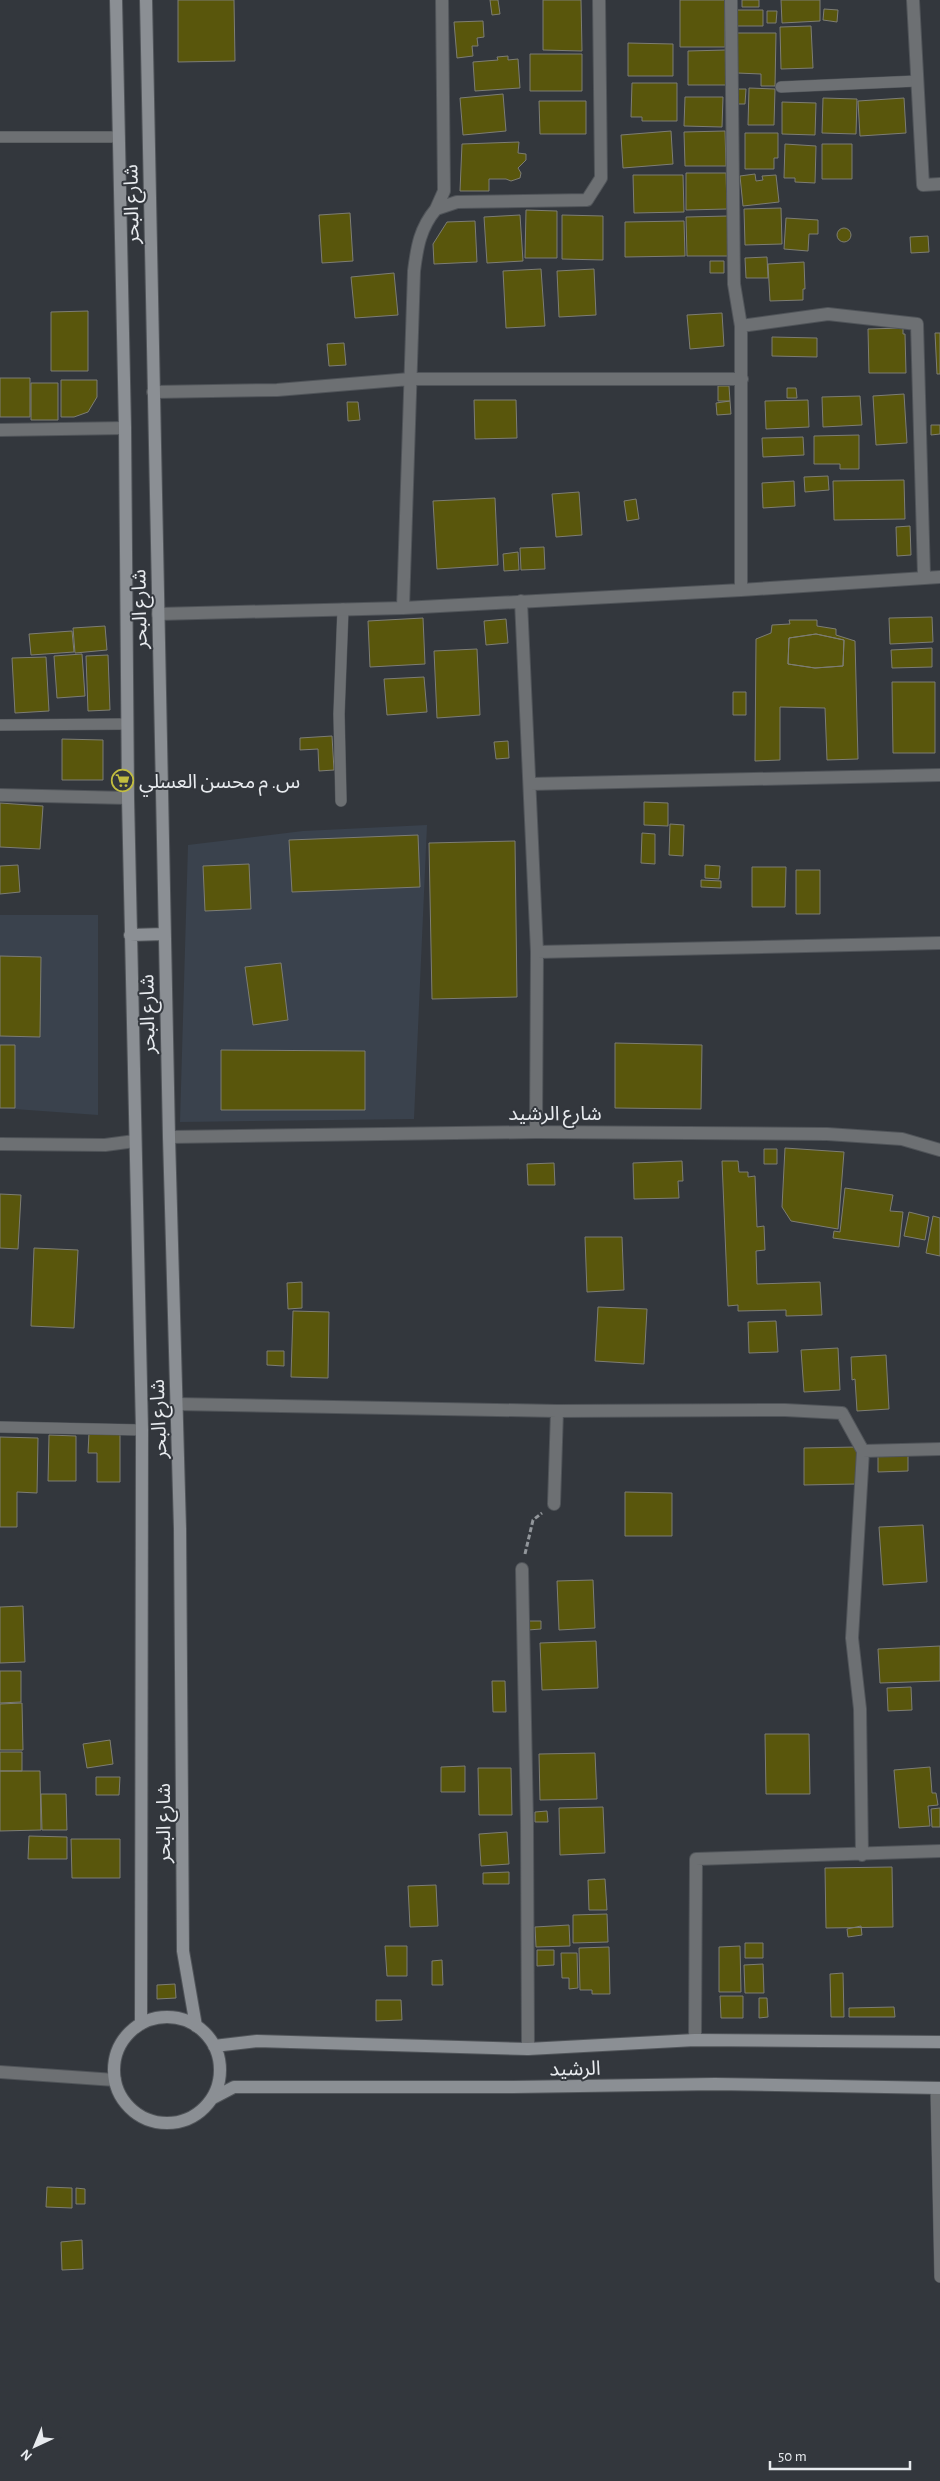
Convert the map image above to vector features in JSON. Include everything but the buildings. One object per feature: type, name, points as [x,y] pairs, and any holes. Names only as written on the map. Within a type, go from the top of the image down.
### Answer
[{"type":"main road","name":"شارع البحر","points":[[116,0],[126,428],[130,935],[142,1430],[140,2024]]},
{"type":"main road","name":"شارع البحر","points":[[146,0],[168,1137],[180,1529],[182,1950],[196,2026]]},
{"type":"main road","points":[[130,935],[164,934]]},
{"type":"main road","points":[[159,2018],[178,2018],[196,2026],[207,2035],[214,2046],[220,2063],[219,2081],[213,2098],[196,2115],[183,2121],[155,2122],[142,2117],[130,2108],[120,2095],[115,2080],[114,2063],[119,2048],[128,2034],[140,2024],[159,2018]]},
{"type":"main road","name":"الرشيد","points":[[214,2046],[257,2041],[528,2049],[695,2040],[940,2042]]},
{"type":"main road","name":"الرشيد","points":[[213,2098],[234,2087],[513,2087],[715,2084],[938,2088]]},
{"type":"street","points":[[403,608],[414,271],[418,241],[427,220],[436,209],[444,191],[442,0]]},
{"type":"street","points":[[436,209],[457,202],[587,200],[601,178],[599,0]]},
{"type":"street","points":[[732,0],[734,284],[741,326],[742,379],[740,590]]},
{"type":"street","points":[[913,0],[923,185],[940,184]]},
{"type":"street","points":[[741,326],[828,314],[917,324],[924,576]]},
{"type":"street","points":[[153,392],[277,390],[410,379],[742,379]]},
{"type":"street","points":[[0,430],[126,428]]},
{"type":"street","points":[[158,614],[403,608],[740,590],[924,576],[940,577]]},
{"type":"street","points":[[521,601],[536,952],[536,1132]]},
{"type":"street","points":[[530,784],[940,775]]},
{"type":"street","points":[[0,795],[128,798]]},
{"type":"street","points":[[536,952],[940,943]]},
{"type":"street","name":"شارع الرشيد","points":[[168,1137],[536,1132],[827,1134],[902,1139],[940,1150]]},
{"type":"street","points":[[0,1144],[105,1145],[135,1141]]},
{"type":"street","points":[[176,1404],[557,1411],[785,1410],[842,1413],[863,1451],[852,1638],[860,1709],[862,1855]]},
{"type":"street","points":[[554,1504],[557,1411]]},
{"type":"street","points":[[863,1451],[940,1449]]},
{"type":"street","points":[[522,1569],[527,1823],[528,2049]]},
{"type":"street","points":[[695,2040],[696,1859],[940,1851]]},
{"type":"street","points":[[0,2072],[115,2080]]},
{"type":"lane","points":[[781,87],[917,81]]},
{"type":"lane","points":[[0,137],[119,137]]},
{"type":"lane","points":[[341,801],[340,714],[343,609]]},
{"type":"lane","points":[[0,724],[127,724]]},
{"type":"lane","points":[[0,1427],[142,1430]]},
{"type":"lane","points":[[938,2088],[940,2277]]},
{"type":"path","points":[[522,1569],[533,1520],[554,1504]]},
{"type":"shaded area","points":[[427,825],[414,1119],[180,1122],[188,845],[303,831]]},
{"type":"shaded area","points":[[0,915],[98,915],[98,1115],[0,1108]]},
{"type":"place","name":"س. م محسن العسلي","points":[[123,781]]}]
